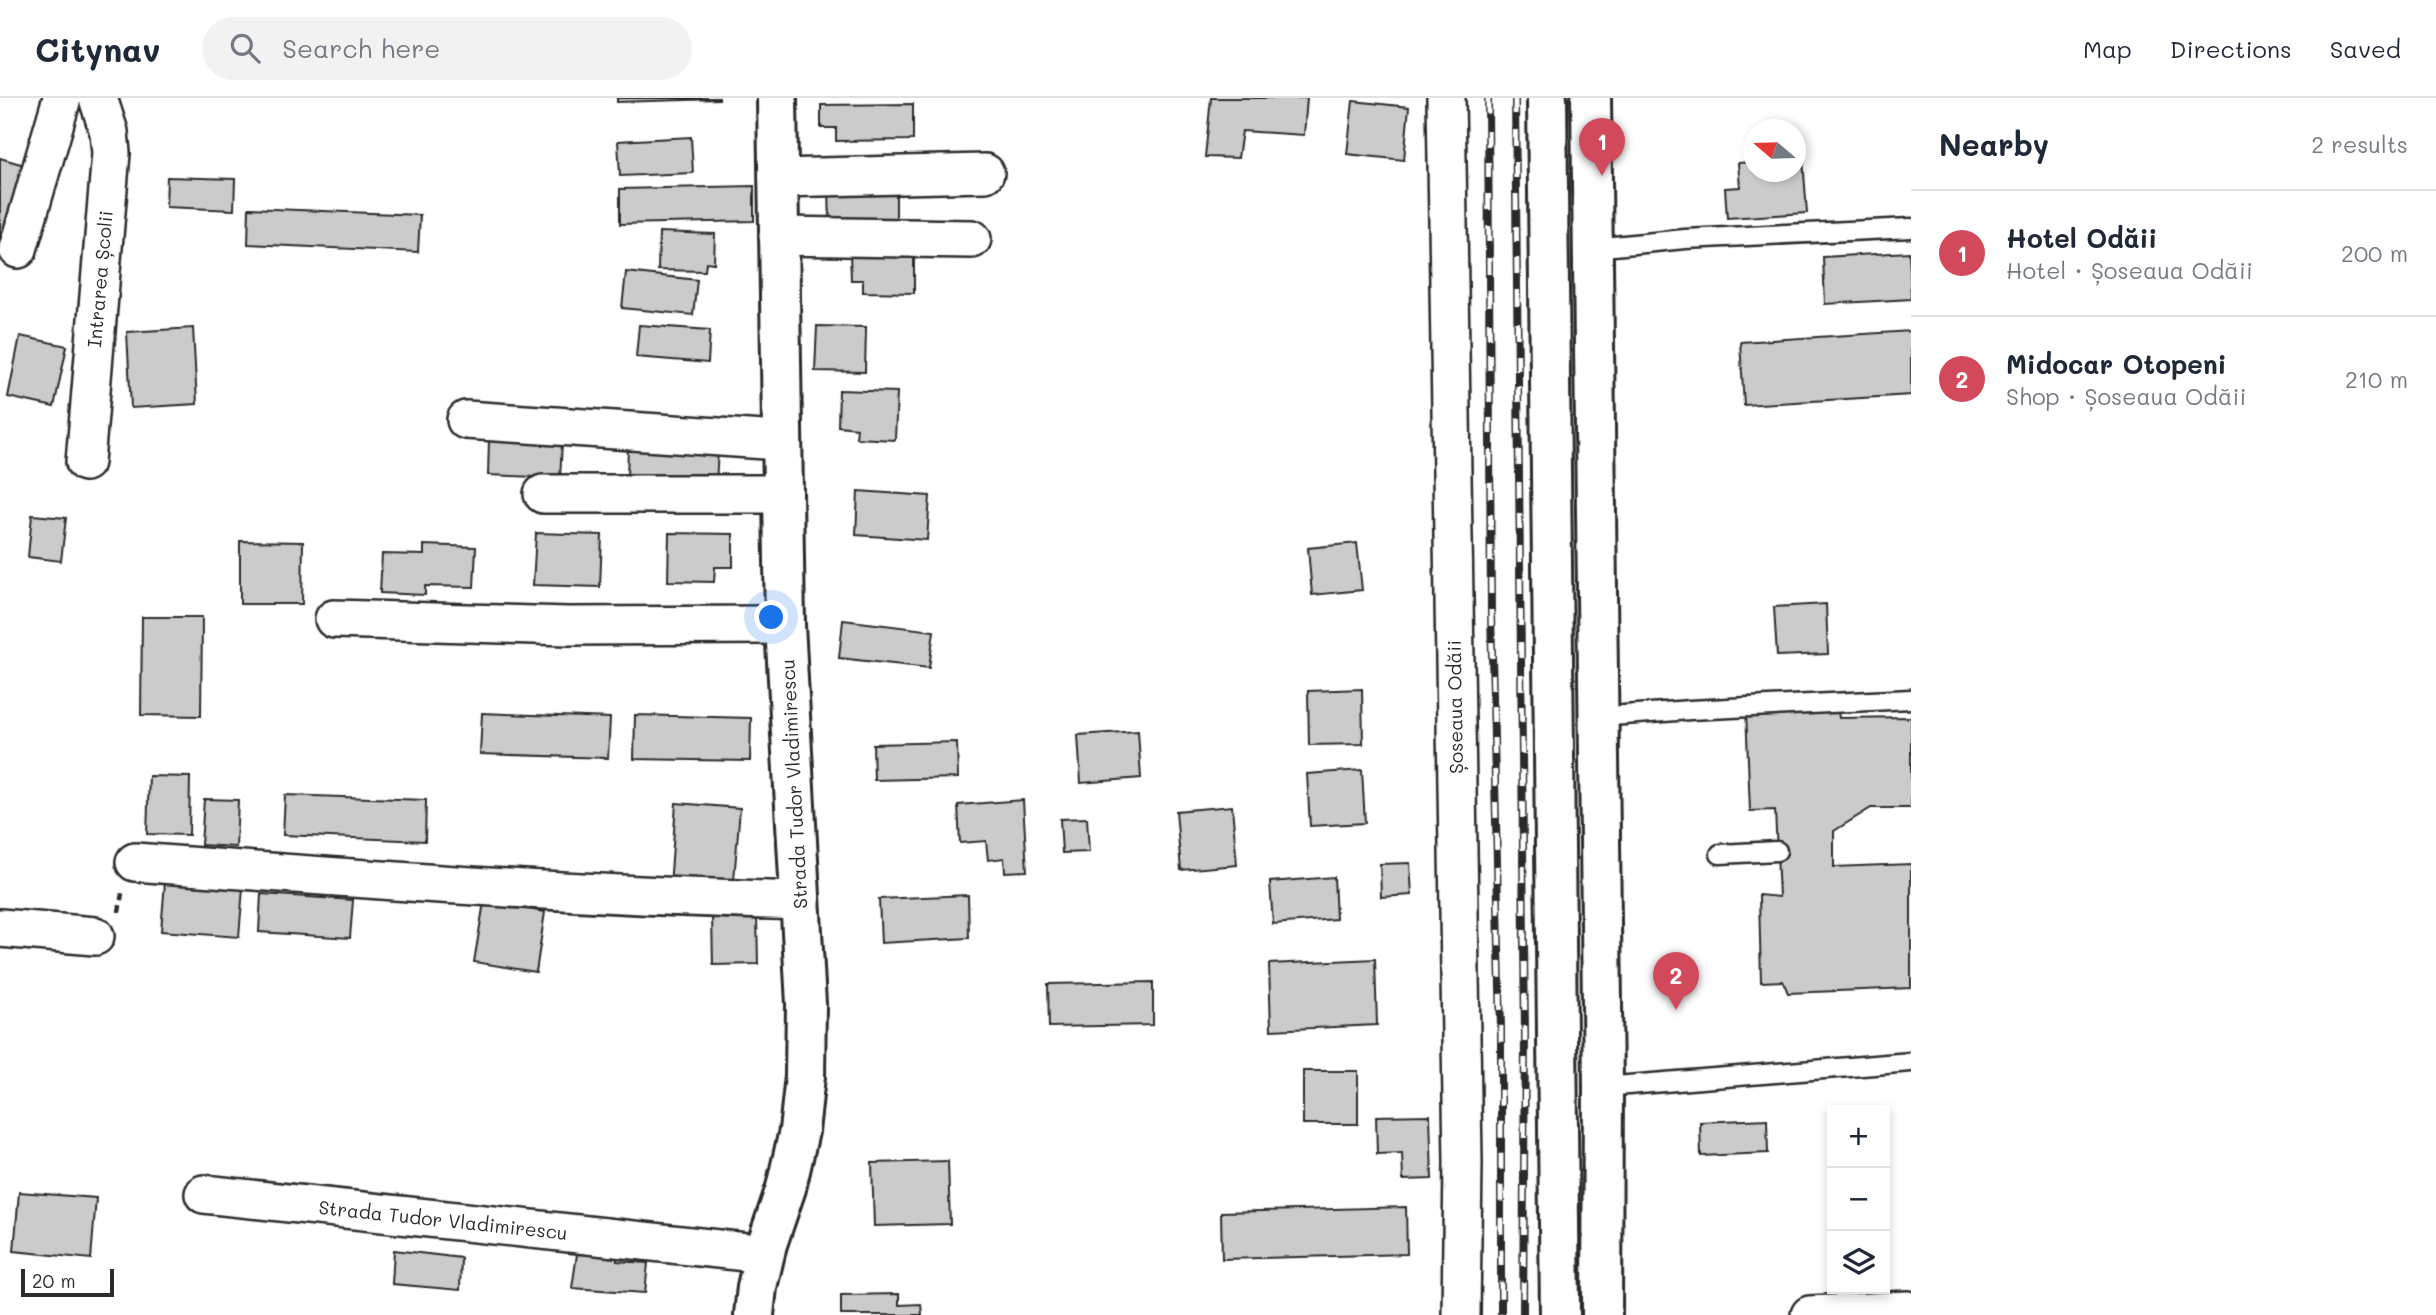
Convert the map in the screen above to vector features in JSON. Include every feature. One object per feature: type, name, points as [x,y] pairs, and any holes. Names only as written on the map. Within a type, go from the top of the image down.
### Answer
[{"type":"main road","name":"Strada Tudor Vladimirescu","points":[[754,1315],[765,1254],[786,1188],[799,1131],[806,1076],[806,1004],[785,625],[781,494],[777,98]]},
{"type":"main road","points":[[1547,98],[1560,1315]]},
{"type":"main road","points":[[1591,98],[1603,1087],[1602,1315]]},
{"type":"street","points":[[18,249],[62,98]]},
{"type":"street","name":"Intrarea Școlii","points":[[85,462],[111,153],[109,132],[98,98]]},
{"type":"street","name":"Șoseaua Odăii","points":[[1447,98],[1463,1162],[1461,1315]]},
{"type":"street","points":[[778,178],[985,173]]},
{"type":"street","points":[[778,236],[972,239]]},
{"type":"street","points":[[466,420],[780,441]]},
{"type":"street","points":[[543,494],[781,494]]},
{"type":"street","points":[[334,619],[568,626],[785,625]]},
{"type":"street","points":[[135,862],[444,886],[649,897],[801,901]]},
{"type":"street","points":[[0,928],[94,936]]},
{"type":"street","name":"Strada Tudor Vladimirescu","points":[[204,1194],[765,1254]]},
{"type":"street","points":[[1810,1315],[1908,1310]]},
{"type":"lane","points":[[1593,248],[1685,239],[1911,228]]},
{"type":"lane","points":[[1598,716],[1911,699]]},
{"type":"lane","points":[[1720,854],[1777,851]]},
{"type":"lane","points":[[1603,1087],[1911,1062]]},
{"type":"path","points":[[94,936],[110,931],[118,917],[126,868],[135,862]]},
{"type":"building","points":[[617,98],[719,98],[719,99],[617,102]]},
{"type":"building","points":[[1211,98],[1307,98],[1304,135],[1242,131],[1238,158],[1205,157]]},
{"type":"building","points":[[1353,101],[1409,107],[1404,160],[1347,154]]},
{"type":"building","points":[[913,104],[913,140],[836,141],[836,128],[821,128],[821,105]]},
{"type":"building","points":[[691,137],[693,173],[620,176],[618,141]]},
{"type":"building","points":[[0,158],[38,169],[13,252],[0,248]]},
{"type":"building","points":[[1738,163],[1743,163],[1743,182],[1805,182],[1807,213],[1727,218],[1725,188],[1740,187]]},
{"type":"building","points":[[167,177],[235,179],[234,210],[166,207]]},
{"type":"building","points":[[754,186],[754,221],[620,224],[620,189]]},
{"type":"building","points":[[829,187],[896,187],[896,228],[830,229]]},
{"type":"building","points":[[249,208],[420,215],[418,252],[248,244]]},
{"type":"building","points":[[659,232],[715,234],[714,263],[706,262],[705,271],[658,270]]},
{"type":"building","points":[[850,252],[914,252],[914,293],[863,292],[863,280],[851,280]]},
{"type":"building","points":[[1909,252],[1911,299],[1825,304],[1823,257]]},
{"type":"building","points":[[626,272],[697,280],[693,315],[622,308]]},
{"type":"building","points":[[639,325],[710,330],[708,363],[636,357]]},
{"type":"building","points":[[817,326],[866,327],[865,372],[815,371]]},
{"type":"building","points":[[193,328],[197,404],[131,408],[127,332]]},
{"type":"building","points":[[1911,331],[1911,395],[1744,405],[1740,342]]},
{"type":"building","points":[[20,336],[67,346],[54,407],[8,397]]},
{"type":"building","points":[[839,390],[897,392],[895,440],[856,438],[857,428],[838,426]]},
{"type":"building","points":[[489,440],[562,443],[560,478],[488,475]]},
{"type":"building","points":[[628,445],[718,450],[716,483],[627,479]]},
{"type":"building","points":[[858,491],[930,496],[927,540],[856,535]]},
{"type":"building","points":[[32,515],[66,518],[61,561],[28,557]]},
{"type":"building","points":[[536,533],[602,535],[600,587],[533,585]]},
{"type":"building","points":[[669,533],[733,534],[733,567],[715,567],[714,582],[668,581]]},
{"type":"building","points":[[240,541],[303,542],[302,604],[240,604]]},
{"type":"building","points":[[1357,543],[1362,590],[1312,595],[1308,548]]},
{"type":"building","points":[[424,545],[476,547],[474,587],[425,586],[425,595],[380,593],[382,554],[424,555]]},
{"type":"building","points":[[1826,604],[1828,654],[1777,656],[1774,607]]},
{"type":"building","points":[[142,617],[202,617],[201,716],[141,715]]},
{"type":"building","points":[[843,620],[934,631],[929,668],[839,658]]},
{"type":"building","points":[[1362,689],[1363,744],[1309,745],[1308,691]]},
{"type":"building","points":[[1837,706],[1839,718],[1911,717],[1911,808],[1871,808],[1834,831],[1834,867],[1911,864],[1911,988],[1788,993],[1783,981],[1761,982],[1759,895],[1779,897],[1775,810],[1750,811],[1746,710]]},
{"type":"building","points":[[482,713],[610,718],[608,758],[480,754]]},
{"type":"building","points":[[635,715],[751,718],[750,761],[634,759]]},
{"type":"building","points":[[1138,731],[1141,778],[1081,783],[1078,735]]},
{"type":"building","points":[[957,742],[958,778],[874,780],[873,744]]},
{"type":"building","points":[[1362,770],[1365,823],[1310,826],[1307,774]]},
{"type":"building","points":[[149,776],[190,777],[189,835],[147,834]]},
{"type":"building","points":[[285,795],[426,800],[425,841],[283,835]]},
{"type":"building","points":[[204,799],[238,800],[236,847],[201,845]]},
{"type":"building","points":[[1023,800],[1027,871],[1005,872],[1004,858],[988,860],[986,841],[960,843],[958,805]]},
{"type":"building","points":[[676,803],[740,808],[733,892],[670,887]]},
{"type":"building","points":[[1232,806],[1237,865],[1181,870],[1176,811]]},
{"type":"building","points":[[1087,818],[1089,852],[1062,853],[1060,819]]},
{"type":"building","points":[[1410,863],[1412,895],[1381,897],[1380,864]]},
{"type":"building","points":[[1334,877],[1336,919],[1273,924],[1270,882]]},
{"type":"building","points":[[165,882],[243,888],[239,937],[161,931]]},
{"type":"building","points":[[261,894],[353,900],[350,938],[259,932]]},
{"type":"building","points":[[968,895],[969,938],[881,943],[879,899]]},
{"type":"building","points":[[484,902],[545,912],[536,972],[474,962]]},
{"type":"building","points":[[712,915],[757,915],[758,964],[713,965]]},
{"type":"building","points":[[1375,959],[1377,1025],[1271,1030],[1269,964]]},
{"type":"building","points":[[1153,982],[1153,1025],[1049,1027],[1048,984]]},
{"type":"building","points":[[1303,1071],[1358,1071],[1358,1124],[1303,1124]]},
{"type":"building","points":[[1430,1115],[1432,1179],[1403,1180],[1402,1153],[1377,1154],[1376,1116]]},
{"type":"building","points":[[1767,1119],[1768,1153],[1701,1156],[1700,1122]]},
{"type":"building","points":[[948,1161],[950,1224],[874,1226],[872,1163]]},
{"type":"building","points":[[19,1192],[96,1198],[91,1259],[14,1251]]},
{"type":"building","points":[[1406,1207],[1407,1254],[1222,1259],[1221,1212]]},
{"type":"building","points":[[394,1250],[461,1258],[460,1290],[392,1284]]},
{"type":"building","points":[[577,1254],[617,1256],[617,1261],[648,1263],[645,1293],[572,1288]]},
{"type":"building","points":[[899,1294],[899,1305],[921,1304],[922,1315],[841,1315],[841,1295]]},
{"type":"railway","points":[[1488,98],[1491,613],[1501,1029],[1501,1315]]},
{"type":"railway","points":[[1515,98],[1525,1035],[1523,1315]]},
{"type":"place","name":"Hotel Odăii","points":[[1602,176]]},
{"type":"place","name":"Midocar Otopeni","points":[[1676,1010]]}]
